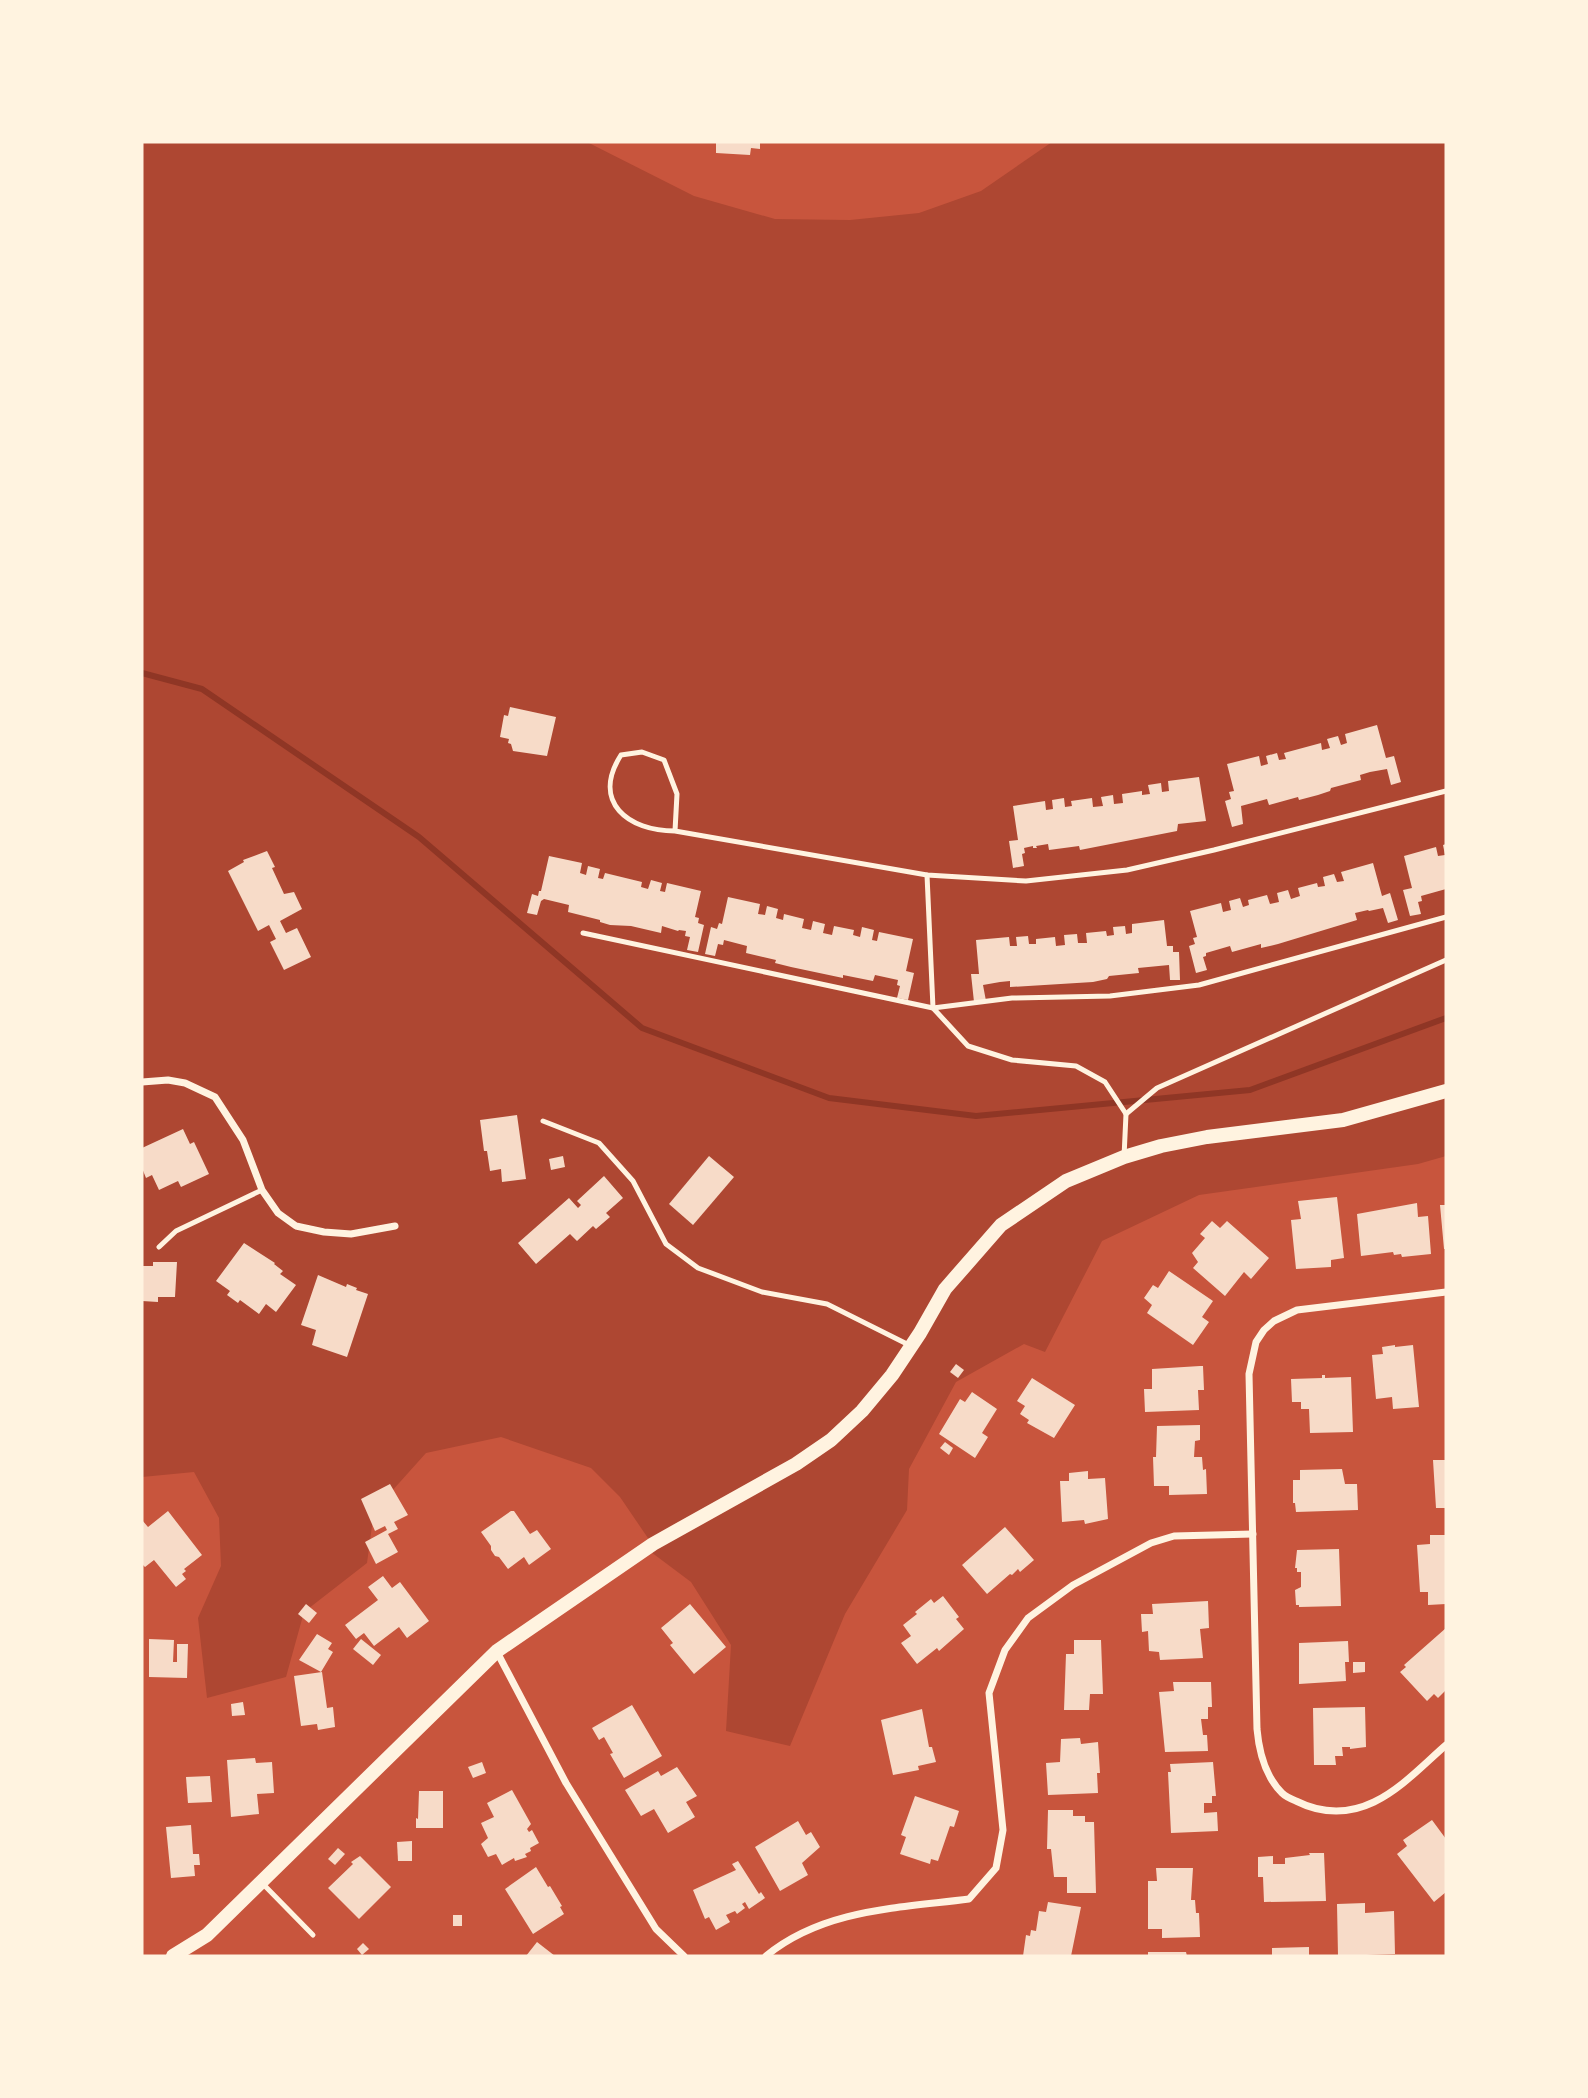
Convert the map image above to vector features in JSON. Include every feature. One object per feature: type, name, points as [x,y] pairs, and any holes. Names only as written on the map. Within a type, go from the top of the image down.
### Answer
[{"type":"main road","points":[[173,1956],[207,1935],[497,1651],[653,1544],[796,1464],[831,1440],[862,1411],[892,1375],[945,1289],[1001,1225],[1066,1181],[1124,1157],[1161,1146],[1207,1138],[1343,1120],[1446,1091]]},
{"type":"street","points":[[142,1082],[168,1080],[185,1083],[215,1097],[243,1140],[262,1190],[278,1213],[296,1226],[351,1234],[395,1226]]},
{"type":"street","points":[[1446,1292],[1297,1310],[1264,1330],[1256,1342],[1249,1374],[1256,1729],[1259,1753],[1269,1774],[1283,1795],[1320,1812],[1337,1813],[1371,1804],[1390,1793],[1446,1745]]},
{"type":"street","points":[[766,1956],[780,1944],[820,1924],[869,1911],[969,1899],[996,1868],[1003,1830],[989,1693],[1005,1650],[1028,1618],[1073,1585],[1151,1543],[1174,1536],[1253,1534]]},
{"type":"street","points":[[497,1651],[580,1806],[656,1930],[684,1956]]},
{"type":"lane","points":[[675,831],[677,794],[664,760],[642,752],[621,755],[611,771],[609,795],[622,816],[657,831],[675,831],[927,875],[1026,881],[1127,870],[1446,791]]},
{"type":"lane","points":[[927,875],[933,1008],[968,1046],[1012,1060],[1076,1066],[1105,1082],[1126,1114],[1124,1157]]},
{"type":"lane","points":[[583,933],[933,1008],[1012,998],[1110,996],[1199,985],[1446,917]]},
{"type":"lane","points":[[1126,1114],[1157,1088],[1446,960]]},
{"type":"lane","points":[[543,1121],[599,1143],[633,1181],[666,1244],[698,1268],[762,1292],[827,1304],[911,1346]]},
{"type":"lane","points":[[159,1248],[176,1231],[262,1190]]},
{"type":"lane","points":[[261,1882],[313,1936]]},
{"type":"shaded area","points":[[142,142],[587,142],[694,196],[775,219],[850,220],[919,213],[981,191],[1052,142],[1446,142],[1446,1156],[1418,1164],[1199,1195],[1102,1241],[1045,1352],[1024,1344],[956,1382],[909,1469],[907,1510],[845,1614],[790,1746],[726,1731],[731,1645],[691,1582],[647,1549],[652,1544],[620,1497],[591,1468],[501,1437],[426,1453],[374,1511],[367,1563],[304,1612],[286,1677],[207,1698],[198,1618],[221,1566],[219,1518],[194,1472],[142,1477]]},
{"type":"building","points":[[716,142],[760,142],[760,149],[751,148],[750,155],[716,153]]},
{"type":"building","points":[[510,707],[556,717],[547,756],[513,751],[508,743],[509,739],[500,737],[504,715],[508,716]]},
{"type":"building","points":[[1377,725],[1386,758],[1394,756],[1401,782],[1391,785],[1387,769],[1360,775],[1361,780],[1299,800],[1298,797],[1269,805],[1267,799],[1241,806],[1243,824],[1232,827],[1225,801],[1231,799],[1229,792],[1234,791],[1227,764],[1259,756],[1261,766],[1268,764],[1266,756],[1277,753],[1279,760],[1286,759],[1284,753],[1321,743],[1322,750],[1330,748],[1327,739],[1338,736],[1341,745],[1347,743],[1345,734]]},
{"type":"building","points":[[1199,777],[1206,821],[1178,824],[1177,831],[1080,850],[1079,846],[1049,850],[1048,844],[1036,846],[1037,848],[1024,848],[1024,866],[1013,868],[1009,841],[1018,840],[1013,806],[1045,801],[1046,810],[1053,809],[1052,800],[1064,798],[1065,807],[1072,806],[1071,801],[1092,798],[1093,807],[1103,806],[1101,797],[1113,795],[1114,804],[1123,803],[1122,794],[1142,791],[1142,795],[1150,794],[1148,785],[1161,783],[1162,792],[1169,791],[1168,781]]},
{"type":"building","points":[[1446,844],[1446,889],[1421,896],[1422,901],[1418,902],[1421,914],[1410,916],[1403,890],[1412,888],[1404,856],[1436,847],[1438,856],[1445,855],[1443,845]]},
{"type":"building","points":[[267,851],[284,894],[294,892],[302,909],[280,921],[286,933],[297,928],[311,957],[284,970],[270,942],[276,939],[269,925],[258,931],[228,871],[244,862],[243,860]]},
{"type":"building","points":[[549,856],[582,863],[580,873],[586,875],[588,866],[600,869],[598,878],[603,879],[605,873],[642,882],[641,887],[648,889],[651,880],[662,883],[660,891],[665,892],[667,883],[701,891],[695,917],[699,918],[698,923],[704,925],[698,952],[687,950],[690,937],[685,936],[686,931],[662,926],[661,933],[631,926],[610,925],[568,912],[569,905],[544,899],[537,915],[527,913],[532,894],[538,896],[541,891]]},
{"type":"building","points":[[1373,863],[1382,896],[1390,893],[1398,920],[1388,923],[1383,908],[1355,913],[1357,920],[1278,944],[1261,948],[1261,944],[1232,952],[1230,946],[1206,953],[1203,957],[1207,970],[1196,973],[1189,946],[1195,944],[1193,938],[1197,937],[1190,911],[1221,903],[1223,912],[1231,910],[1229,901],[1240,898],[1243,907],[1249,905],[1248,900],[1267,895],[1270,904],[1279,902],[1277,893],[1288,890],[1291,899],[1300,896],[1298,888],[1317,883],[1318,887],[1325,886],[1323,877],[1334,874],[1337,882],[1344,881],[1341,872]]},
{"type":"building","points":[[728,897],[760,904],[758,914],[765,915],[767,906],[778,909],[776,918],[783,920],[784,914],[804,919],[802,928],[811,930],[813,921],[825,924],[823,933],[832,935],[834,926],[854,930],[853,935],[860,937],[862,927],[874,930],[872,940],[877,941],[879,932],[913,939],[906,971],[914,973],[908,1000],[897,998],[900,986],[897,985],[898,980],[875,975],[873,981],[843,975],[843,978],[791,967],[775,963],[776,960],[746,953],[747,946],[724,940],[723,945],[718,944],[715,956],[705,954],[711,927],[717,929],[719,923],[722,924]]},
{"type":"building","points":[[1164,920],[1167,946],[1173,946],[1173,952],[1179,952],[1180,980],[1170,980],[1169,965],[1138,968],[1139,973],[1109,976],[1107,979],[1093,982],[1010,987],[1010,981],[1000,982],[983,985],[986,1001],[974,1002],[971,974],[979,974],[976,940],[1009,937],[1010,946],[1017,946],[1016,937],[1028,936],[1029,944],[1036,944],[1036,939],[1055,937],[1056,946],[1065,945],[1064,935],[1077,934],[1078,943],[1087,943],[1086,933],[1106,931],[1107,936],[1114,935],[1113,927],[1125,926],[1126,934],[1132,933],[1132,924]]},
{"type":"building","points":[[517,1115],[526,1179],[502,1182],[501,1169],[490,1171],[480,1120]]},
{"type":"building","points":[[183,1129],[190,1144],[194,1142],[209,1174],[181,1187],[178,1181],[159,1190],[152,1175],[146,1178],[142,1168],[142,1148]]},
{"type":"building","points":[[563,1156],[565,1167],[551,1170],[549,1159]]},
{"type":"building","points":[[709,1156],[734,1177],[693,1225],[669,1204]]},
{"type":"building","points":[[604,1176],[623,1198],[606,1213],[610,1217],[596,1229],[593,1226],[577,1241],[570,1234],[536,1264],[518,1243],[569,1198],[578,1208],[581,1205],[577,1201]]},
{"type":"building","points":[[1337,1197],[1344,1258],[1331,1260],[1331,1267],[1296,1269],[1291,1220],[1301,1219],[1298,1201]]},
{"type":"building","points":[[1417,1203],[1418,1217],[1428,1216],[1431,1254],[1402,1257],[1401,1254],[1394,1255],[1393,1252],[1361,1256],[1357,1214]]},
{"type":"building","points":[[1440,1205],[1446,1205],[1446,1249],[1444,1249]]},
{"type":"building","points":[[1212,1221],[1220,1228],[1227,1221],[1269,1258],[1251,1279],[1244,1272],[1225,1296],[1193,1268],[1198,1262],[1192,1253],[1205,1238],[1200,1234]]},
{"type":"building","points":[[244,1243],[275,1263],[283,1271],[280,1274],[296,1285],[276,1312],[266,1304],[259,1314],[240,1300],[238,1303],[227,1295],[230,1291],[216,1281]]},
{"type":"building","points":[[153,1262],[177,1262],[175,1297],[158,1297],[158,1302],[142,1301],[142,1266],[153,1266]]},
{"type":"building","points":[[1169,1271],[1213,1301],[1202,1317],[1209,1322],[1193,1345],[1147,1313],[1152,1305],[1144,1298],[1153,1285],[1158,1288]]},
{"type":"building","points":[[318,1275],[368,1294],[347,1357],[312,1345],[316,1330],[301,1325]]},
{"type":"building","points":[[1413,1345],[1419,1407],[1393,1409],[1392,1397],[1376,1399],[1372,1355],[1383,1354],[1382,1347]]},
{"type":"building","points":[[956,1364],[964,1370],[958,1378],[950,1372]]},
{"type":"building","points":[[1203,1366],[1204,1390],[1198,1390],[1199,1410],[1145,1412],[1144,1389],[1152,1389],[1152,1369]]},
{"type":"building","points":[[1322,1375],[1325,1375],[1325,1378],[1351,1377],[1353,1432],[1310,1433],[1309,1409],[1301,1409],[1301,1402],[1292,1402],[1291,1379],[1322,1378]]},
{"type":"building","points":[[1032,1378],[1075,1405],[1054,1438],[1027,1423],[1029,1420],[1020,1414],[1025,1406],[1017,1401]]},
{"type":"building","points":[[972,1392],[997,1409],[982,1433],[988,1437],[975,1458],[939,1434],[960,1399],[965,1402]]},
{"type":"building","points":[[1200,1425],[1200,1440],[1195,1441],[1194,1457],[1202,1457],[1203,1470],[1206,1469],[1207,1494],[1169,1495],[1169,1486],[1154,1486],[1153,1457],[1156,1457],[1157,1426]]},
{"type":"building","points":[[945,1442],[953,1448],[949,1455],[940,1448]]},
{"type":"building","points":[[1433,1460],[1446,1460],[1446,1508],[1436,1508]]},
{"type":"building","points":[[1342,1469],[1345,1484],[1357,1484],[1358,1510],[1296,1512],[1293,1503],[1293,1480],[1300,1480],[1300,1470]]},
{"type":"building","points":[[1088,1471],[1088,1479],[1105,1478],[1108,1519],[1085,1524],[1084,1520],[1062,1522],[1060,1481],[1069,1481],[1069,1473]]},
{"type":"building","points":[[390,1484],[408,1515],[394,1522],[398,1529],[388,1534],[398,1552],[376,1564],[365,1542],[387,1530],[385,1526],[375,1531],[361,1499]]},
{"type":"building","points":[[168,1511],[202,1555],[184,1569],[186,1571],[182,1574],[186,1579],[176,1587],[154,1560],[145,1567],[142,1564],[142,1520],[148,1527]]},
{"type":"building","points":[[514,1511],[530,1534],[537,1530],[551,1549],[529,1565],[524,1557],[508,1569],[499,1557],[495,1556],[481,1532]]},
{"type":"building","points":[[1005,1527],[1034,1560],[1020,1572],[1018,1569],[1010,1574],[987,1594],[962,1565]]},
{"type":"building","points":[[1430,1535],[1446,1535],[1446,1604],[1428,1605],[1428,1592],[1420,1592],[1417,1545],[1430,1544]]},
{"type":"building","points":[[1339,1549],[1341,1606],[1296,1605],[1295,1590],[1301,1587],[1301,1572],[1297,1572],[1295,1568],[1297,1550]]},
{"type":"building","points":[[383,1576],[392,1588],[400,1582],[429,1621],[407,1638],[399,1627],[374,1646],[364,1633],[356,1639],[345,1625],[378,1600],[368,1587]]},
{"type":"building","points":[[943,1596],[959,1617],[956,1619],[964,1629],[939,1651],[937,1648],[917,1664],[901,1643],[911,1636],[903,1625],[931,1599],[934,1603]]},
{"type":"building","points":[[1208,1601],[1209,1628],[1200,1629],[1203,1658],[1160,1660],[1159,1652],[1149,1651],[1148,1631],[1142,1632],[1141,1614],[1153,1614],[1152,1604]]},
{"type":"building","points":[[306,1604],[317,1613],[309,1623],[298,1614]]},
{"type":"building","points":[[690,1604],[726,1647],[694,1674],[670,1645],[673,1643],[661,1628]]},
{"type":"building","points":[[1446,1628],[1446,1690],[1438,1698],[1434,1694],[1427,1701],[1400,1672],[1406,1667],[1404,1665]]},
{"type":"building","points":[[317,1634],[332,1643],[328,1649],[333,1652],[321,1672],[299,1660]]},
{"type":"building","points":[[149,1639],[174,1640],[173,1662],[177,1662],[177,1644],[188,1644],[187,1678],[149,1677]]},
{"type":"building","points":[[361,1639],[381,1655],[373,1665],[353,1649]]},
{"type":"building","points":[[1074,1640],[1101,1640],[1103,1694],[1090,1694],[1089,1710],[1064,1710],[1066,1654],[1074,1654]]},
{"type":"building","points":[[1348,1641],[1346,1681],[1299,1684],[1299,1643]]},
{"type":"building","points":[[1353,1662],[1365,1662],[1365,1672],[1353,1673]]},
{"type":"building","points":[[322,1672],[327,1708],[333,1707],[335,1727],[318,1730],[317,1724],[301,1726],[294,1676]]},
{"type":"building","points":[[1173,1682],[1211,1682],[1212,1707],[1208,1707],[1208,1719],[1201,1719],[1203,1735],[1207,1735],[1208,1751],[1165,1752],[1159,1692],[1174,1691]]},
{"type":"building","points":[[243,1702],[245,1715],[232,1716],[231,1704]]},
{"type":"building","points":[[632,1705],[662,1756],[624,1778],[604,1737],[599,1740],[592,1728]]},
{"type":"building","points":[[1365,1707],[1366,1747],[1342,1747],[1343,1756],[1335,1756],[1336,1765],[1314,1765],[1313,1708]]},
{"type":"building","points":[[922,1709],[929,1747],[932,1747],[936,1762],[918,1766],[919,1770],[893,1775],[881,1720]]},
{"type":"building","points":[[1080,1738],[1081,1744],[1098,1742],[1098,1793],[1048,1795],[1046,1763],[1060,1762],[1061,1739]]},
{"type":"building","points":[[255,1758],[256,1763],[272,1762],[274,1793],[257,1794],[259,1814],[231,1817],[227,1760]]},
{"type":"building","points":[[482,1762],[486,1773],[473,1778],[468,1767]]},
{"type":"building","points":[[1213,1762],[1216,1796],[1212,1796],[1212,1803],[1204,1803],[1204,1813],[1217,1812],[1218,1831],[1171,1833],[1168,1772],[1171,1772],[1170,1764]]},
{"type":"building","points":[[677,1767],[697,1796],[686,1802],[695,1817],[668,1833],[654,1809],[641,1816],[625,1790],[658,1771],[661,1776]]},
{"type":"building","points":[[210,1776],[212,1802],[188,1803],[186,1777]]},
{"type":"building","points":[[512,1790],[531,1824],[527,1829],[529,1832],[532,1830],[539,1843],[530,1848],[531,1851],[525,1854],[527,1857],[515,1861],[514,1858],[502,1865],[496,1854],[488,1857],[481,1844],[488,1838],[481,1823],[494,1817],[487,1803]]},
{"type":"building","points":[[419,1791],[443,1791],[443,1828],[416,1828]]},
{"type":"building","points":[[915,1796],[959,1811],[954,1827],[950,1826],[938,1861],[931,1859],[930,1864],[900,1854],[906,1837],[901,1835]]},
{"type":"building","points":[[1048,1810],[1073,1810],[1073,1816],[1085,1816],[1085,1822],[1094,1822],[1096,1893],[1067,1893],[1067,1877],[1054,1877],[1051,1849],[1047,1849]]},
{"type":"building","points":[[1432,1820],[1446,1839],[1446,1892],[1434,1902],[1397,1854],[1407,1846],[1403,1840]]},
{"type":"building","points":[[798,1821],[806,1835],[811,1832],[820,1847],[802,1863],[808,1875],[780,1891],[755,1847]]},
{"type":"building","points":[[191,1825],[193,1854],[199,1854],[200,1865],[194,1865],[195,1876],[171,1878],[166,1827]]},
{"type":"building","points":[[412,1841],[412,1861],[398,1861],[397,1842]]},
{"type":"building","points":[[338,1848],[345,1854],[335,1865],[328,1859]]},
{"type":"building","points":[[1309,1853],[1324,1853],[1326,1901],[1264,1902],[1263,1877],[1258,1877],[1258,1857],[1273,1856],[1273,1864],[1285,1864],[1285,1858],[1310,1855]]},
{"type":"building","points":[[360,1856],[391,1887],[359,1919],[328,1888],[353,1864],[351,1862]]},
{"type":"building","points":[[738,1861],[759,1894],[761,1892],[765,1898],[749,1909],[745,1902],[742,1904],[745,1908],[737,1914],[735,1911],[726,1915],[730,1922],[716,1930],[709,1917],[705,1919],[693,1890],[736,1870],[732,1864]]},
{"type":"building","points":[[536,1867],[562,1906],[560,1907],[564,1914],[533,1934],[505,1889]]},
{"type":"building","points":[[1156,1868],[1193,1868],[1191,1900],[1195,1900],[1196,1913],[1199,1913],[1200,1937],[1162,1938],[1162,1929],[1148,1929],[1148,1881],[1157,1881]]},
{"type":"building","points":[[1048,1902],[1081,1907],[1071,1956],[1023,1956],[1026,1935],[1030,1936],[1031,1930],[1036,1931],[1039,1911],[1046,1912]]},
{"type":"building","points":[[1365,1903],[1365,1913],[1394,1911],[1395,1954],[1338,1956],[1337,1904]]},
{"type":"building","points":[[453,1915],[462,1915],[462,1926],[453,1926]]},
{"type":"building","points":[[537,1942],[555,1956],[526,1956]]},
{"type":"building","points":[[363,1943],[369,1949],[362,1955],[357,1949]]},
{"type":"building","points":[[1309,1947],[1309,1956],[1272,1956],[1272,1948]]},
{"type":"building","points":[[1148,1952],[1186,1952],[1187,1956],[1148,1956]]},
{"type":"waterway","points":[[142,673],[202,689],[419,837],[642,1028],[829,1098],[976,1116],[1250,1090],[1446,1018]]}]
